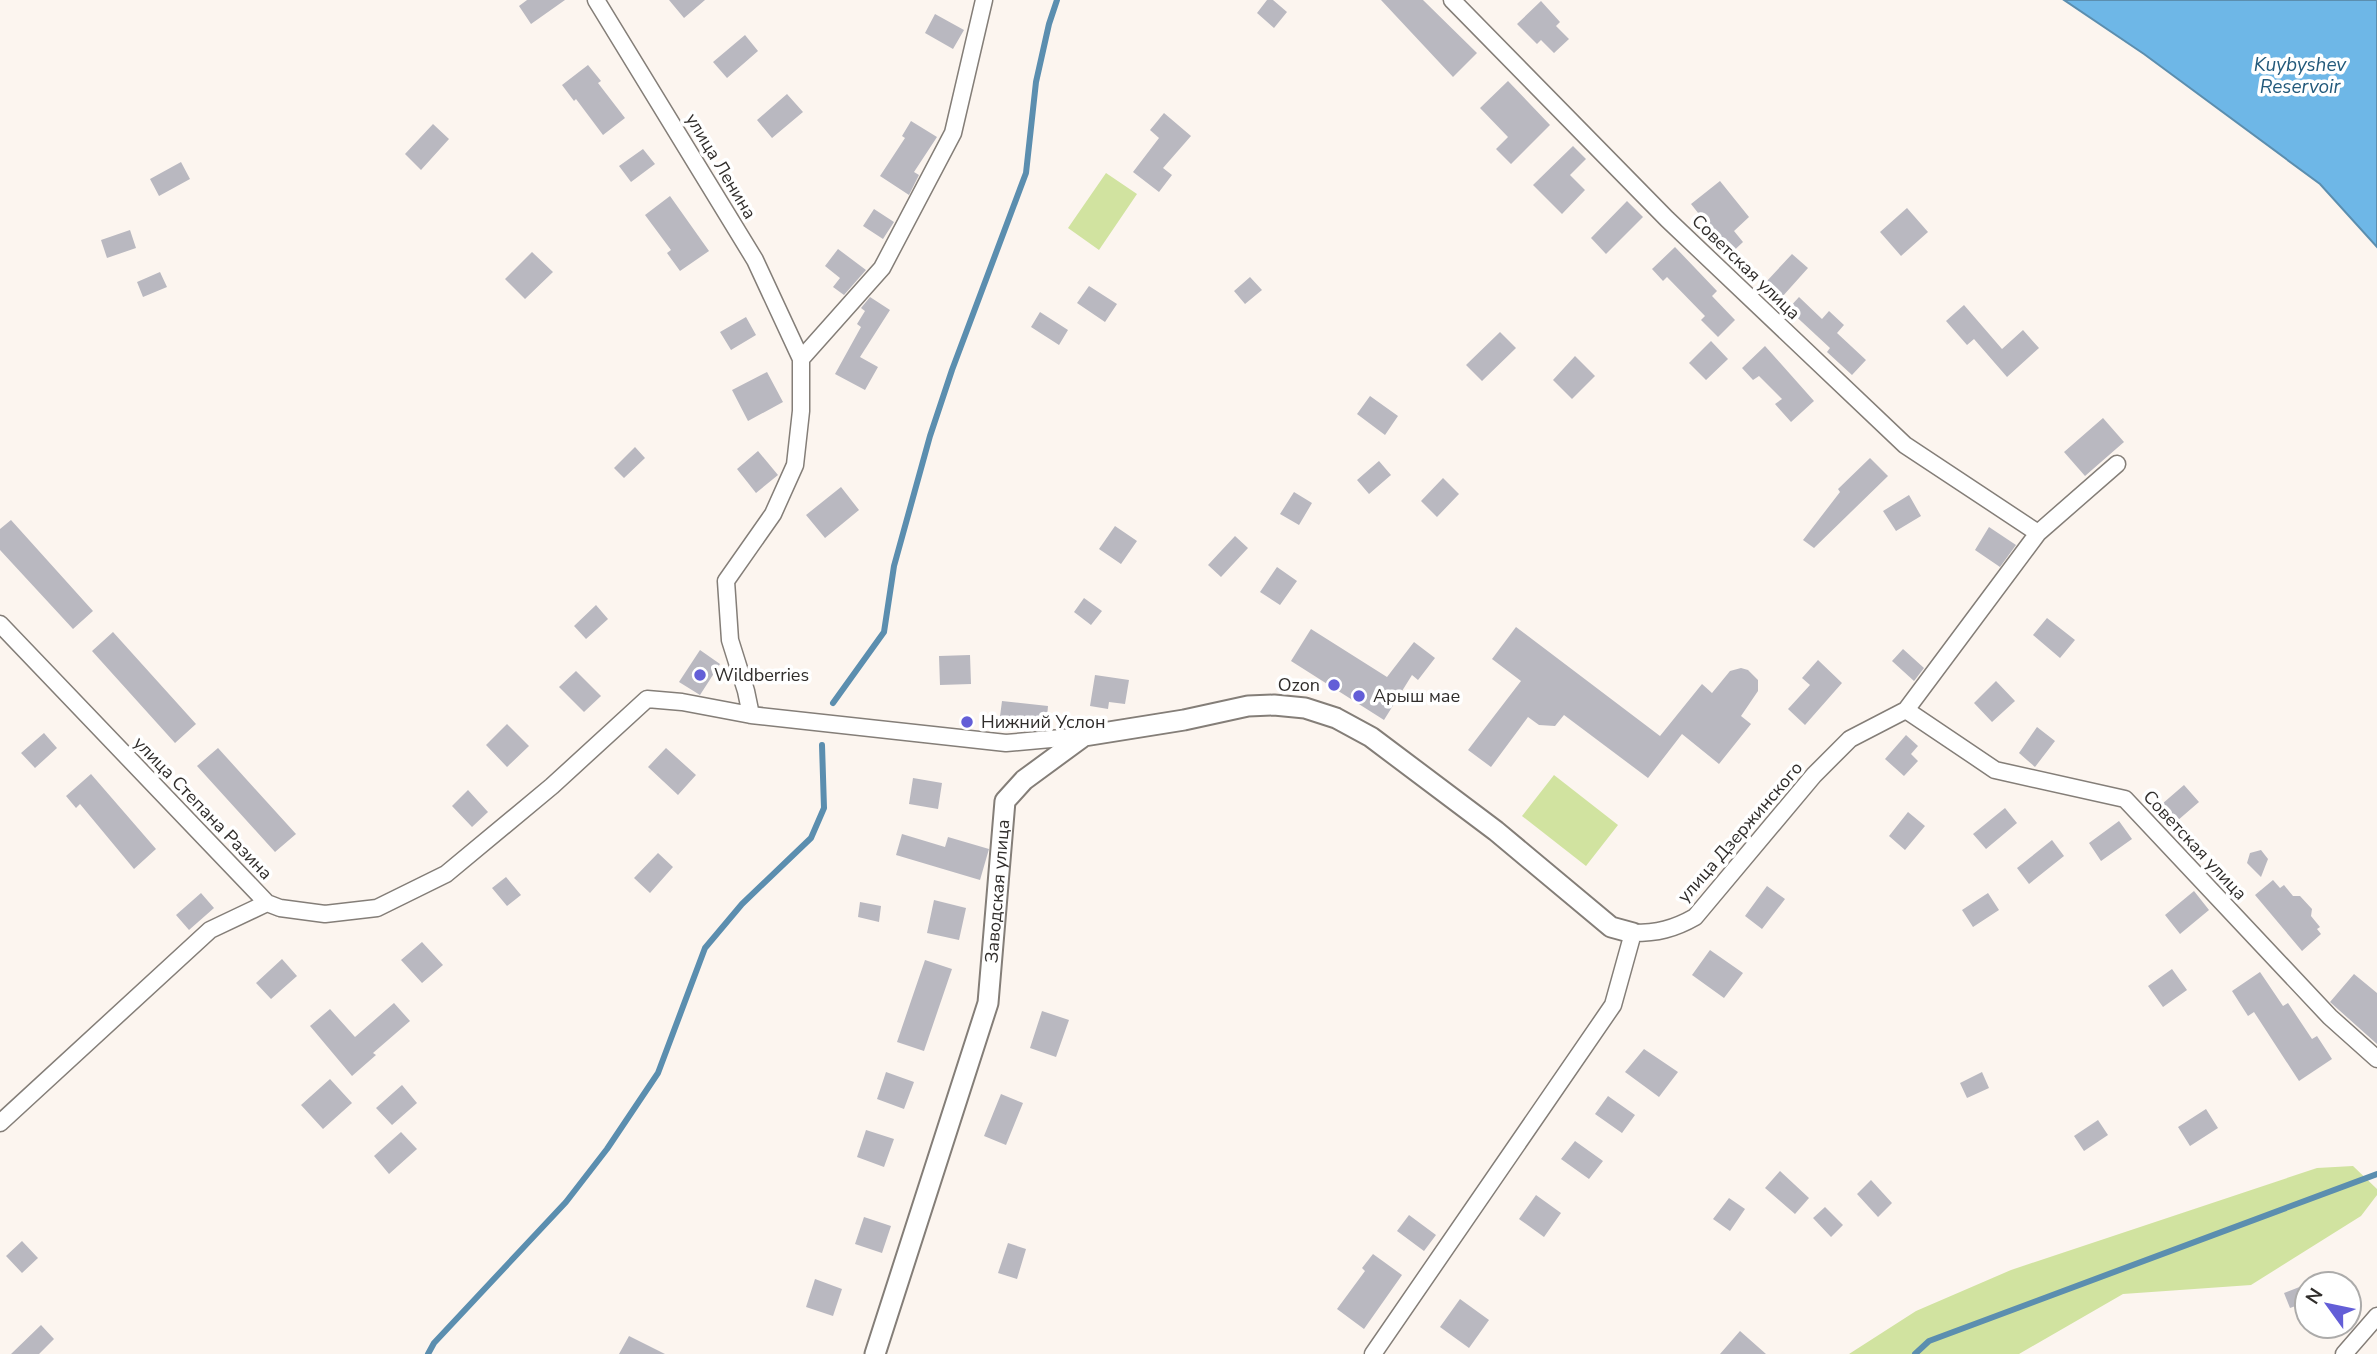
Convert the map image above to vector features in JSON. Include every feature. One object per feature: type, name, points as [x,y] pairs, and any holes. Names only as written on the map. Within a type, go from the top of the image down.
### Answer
[{"type":"street","name":"улица Ленина","points":[[596,0],[755,260],[801,359]]},
{"type":"street","points":[[984,0],[953,133],[882,268],[801,359],[801,411],[795,465],[773,514],[726,581],[730,640],[751,715],[1006,743],[1084,736]]},
{"type":"street","name":"Советская улица","points":[[1452,0],[1667,219],[1905,445],[2038,533]]},
{"type":"street","name":"улица Дзержинского","points":[[1633,933],[1673,929],[1695,917],[1814,775],[1850,739],[1906,710],[2038,533],[2117,464]]},
{"type":"street","name":"улица Степана Разина","points":[[0,624],[267,903],[280,908],[325,914],[377,908],[446,874],[543,794],[647,699],[682,702],[751,715]]},
{"type":"street","name":"Заводская улица","points":[[875,1354],[988,1003],[1005,801],[1024,780],[1084,736],[1184,720],[1248,706],[1305,708],[1336,718],[1371,737],[1496,831],[1611,927],[1633,933]]},
{"type":"street","name":"Советская улица","points":[[1906,710],[1995,770],[2125,799],[2330,1017],[2377,1059]]},
{"type":"street","points":[[0,1123],[210,930],[267,903]]},
{"type":"street","points":[[1373,1354],[1613,1005],[1633,933]]},
{"type":"street","points":[[2344,1354],[2377,1316]]},
{"type":"green space","points":[[1106,173],[1137,194],[1099,250],[1068,228]]},
{"type":"green space","points":[[1554,775],[1618,825],[1586,866],[1522,816]]},
{"type":"green space","points":[[2353,1166],[2377,1189],[2377,1195],[2361,1216],[2251,1285],[2123,1294],[2019,1354],[1849,1354],[1916,1311],[2011,1270],[2317,1168]]},
{"type":"water","name":"Kuybyshev Reservoir","points":[[2064,0],[2377,0],[2377,247],[2320,184],[2144,54]]},
{"type":"building","points":[[527,0],[565,0],[531,24],[519,6]]},
{"type":"building","points":[[669,0],[705,0],[684,18]]},
{"type":"building","points":[[1267,0],[1273,0],[1287,12],[1274,28],[1257,13]]},
{"type":"building","points":[[1381,0],[1423,0],[1477,53],[1453,77]]},
{"type":"building","points":[[1541,1],[1560,22],[1556,26],[1569,39],[1554,53],[1541,40],[1537,44],[1517,24]]},
{"type":"building","points":[[935,14],[964,30],[953,49],[925,33]]},
{"type":"building","points":[[745,35],[758,51],[727,78],[713,62]]},
{"type":"building","points":[[588,65],[601,81],[598,83],[625,118],[603,135],[562,85]]},
{"type":"building","points":[[1508,81],[1550,125],[1511,164],[1496,149],[1508,137],[1480,108]]},
{"type":"building","points":[[787,94],[803,112],[772,138],[757,120]]},
{"type":"building","points":[[1164,113],[1191,136],[1163,168],[1172,175],[1159,192],[1133,172],[1159,138],[1150,130]]},
{"type":"building","points":[[911,121],[937,137],[914,172],[919,175],[909,195],[880,176],[905,138],[902,136]]},
{"type":"building","points":[[433,124],[449,139],[421,170],[405,154]]},
{"type":"building","points":[[1573,146],[1586,159],[1570,175],[1585,190],[1562,214],[1533,185]]},
{"type":"building","points":[[643,149],[655,164],[631,182],[619,166]]},
{"type":"building","points":[[181,162],[190,179],[159,196],[150,179]]},
{"type":"building","points":[[1720,181],[1749,217],[1734,231],[1743,242],[1726,258],[1708,239],[1714,233],[1691,204]]},
{"type":"building","points":[[670,196],[709,251],[680,271],[667,253],[671,250],[645,215]]},
{"type":"building","points":[[1627,201],[1643,217],[1606,254],[1591,238]]},
{"type":"building","points":[[1907,208],[1928,232],[1901,256],[1880,232]]},
{"type":"building","points":[[874,209],[894,222],[883,239],[863,226]]},
{"type":"building","points":[[130,230],[136,248],[107,258],[101,240]]},
{"type":"building","points":[[1675,247],[1717,291],[1712,296],[1735,320],[1718,337],[1701,320],[1705,316],[1667,277],[1663,281],[1652,269]]},
{"type":"building","points":[[838,249],[866,270],[844,295],[833,287],[840,278],[825,266]]},
{"type":"building","points":[[532,252],[553,272],[525,299],[505,279]]},
{"type":"building","points":[[1792,254],[1808,268],[1782,297],[1766,282]]},
{"type":"building","points":[[160,272],[167,287],[143,297],[137,282]]},
{"type":"building","points":[[1250,277],[1262,290],[1245,304],[1234,291]]},
{"type":"building","points":[[1089,286],[1117,304],[1105,322],[1077,303]]},
{"type":"building","points":[[870,297],[890,310],[860,357],[878,367],[865,390],[835,374],[861,327],[857,324],[865,311],[861,308]]},
{"type":"building","points":[[1799,297],[1822,319],[1829,311],[1844,325],[1837,333],[1866,360],[1852,375],[1827,352],[1830,348],[1788,309]]},
{"type":"building","points":[[1964,305],[2002,349],[2023,330],[2039,348],[2007,377],[1974,339],[1967,345],[1946,321]]},
{"type":"building","points":[[1040,312],[1068,330],[1059,345],[1031,327]]},
{"type":"building","points":[[746,317],[756,335],[731,350],[720,332]]},
{"type":"building","points":[[1500,332],[1516,348],[1482,381],[1466,365]]},
{"type":"building","points":[[1711,341],[1728,359],[1706,380],[1689,363]]},
{"type":"building","points":[[1765,346],[1814,401],[1791,422],[1775,404],[1782,399],[1759,376],[1753,380],[1742,368]]},
{"type":"building","points":[[1575,356],[1595,376],[1572,399],[1553,380]]},
{"type":"building","points":[[767,372],[783,402],[748,421],[732,390]]},
{"type":"building","points":[[1370,396],[1398,416],[1385,435],[1357,414]]},
{"type":"building","points":[[2103,418],[2124,442],[2085,476],[2064,452]]},
{"type":"building","points":[[635,447],[645,458],[624,478],[614,468]]},
{"type":"building","points":[[758,451],[778,475],[756,493],[737,469]]},
{"type":"building","points":[[1870,458],[1888,476],[1814,548],[1803,540],[1840,492],[1838,489]]},
{"type":"building","points":[[1379,461],[1391,475],[1369,494],[1357,480]]},
{"type":"building","points":[[1443,478],[1459,494],[1437,517],[1421,501]]},
{"type":"building","points":[[841,487],[859,510],[825,538],[806,515]]},
{"type":"building","points":[[1294,492],[1312,503],[1299,525],[1280,514]]},
{"type":"building","points":[[1909,495],[1921,516],[1896,531],[1883,511]]},
{"type":"building","points":[[11,520],[93,611],[73,629],[0,550],[0,529]]},
{"type":"building","points":[[1115,526],[1137,541],[1121,564],[1099,549]]},
{"type":"building","points":[[1989,527],[2016,545],[2000,567],[1975,550]]},
{"type":"building","points":[[1235,536],[1248,548],[1221,577],[1208,565]]},
{"type":"building","points":[[1277,567],[1297,581],[1280,605],[1260,592]]},
{"type":"building","points":[[1084,598],[1102,611],[1091,625],[1074,612]]},
{"type":"building","points":[[596,605],[608,619],[586,639],[574,626]]},
{"type":"building","points":[[2047,618],[2075,640],[2060,658],[2033,635]]},
{"type":"building","points":[[1516,627],[1660,736],[1702,684],[1712,693],[1730,671],[1741,668],[1748,670],[1758,680],[1758,691],[1741,716],[1751,724],[1719,764],[1682,734],[1648,778],[1564,715],[1555,726],[1539,725],[1528,717],[1491,767],[1468,750],[1521,681],[1492,659]]},
{"type":"building","points":[[1311,629],[1387,677],[1414,642],[1435,658],[1418,680],[1412,675],[1384,720],[1291,661]]},
{"type":"building","points":[[113,632],[196,724],[175,743],[92,651]]},
{"type":"building","points":[[1903,649],[1924,668],[1914,681],[1892,661]]},
{"type":"building","points":[[700,650],[720,664],[700,695],[679,682]]},
{"type":"building","points":[[970,655],[971,684],[940,685],[939,656]]},
{"type":"building","points":[[1818,660],[1842,683],[1805,725],[1788,709],[1810,685],[1802,678]]},
{"type":"building","points":[[576,671],[601,696],[584,712],[559,687]]},
{"type":"building","points":[[1095,675],[1129,680],[1125,704],[1109,702],[1108,709],[1090,706]]},
{"type":"building","points":[[1996,681],[2015,701],[1992,722],[1974,703]]},
{"type":"building","points":[[1002,701],[1048,706],[1046,729],[999,724]]},
{"type":"building","points":[[507,724],[529,746],[507,767],[486,745]]},
{"type":"building","points":[[2037,727],[2055,741],[2035,767],[2019,753]]},
{"type":"building","points":[[44,733],[57,748],[35,768],[21,753]]},
{"type":"building","points":[[1906,735],[1918,746],[1911,754],[1918,761],[1904,776],[1885,759]]},
{"type":"building","points":[[218,748],[296,834],[275,852],[197,766]]},
{"type":"building","points":[[666,748],[696,775],[678,795],[648,767]]},
{"type":"building","points":[[91,774],[156,849],[134,869],[80,804],[76,808],[66,796]]},
{"type":"building","points":[[913,778],[942,783],[938,809],[909,804]]},
{"type":"building","points":[[2184,785],[2199,802],[2177,821],[2162,804]]},
{"type":"building","points":[[468,790],[488,812],[472,827],[452,806]]},
{"type":"building","points":[[2005,808],[2017,823],[1986,849],[1973,834]]},
{"type":"building","points":[[1908,812],[1925,826],[1905,850],[1889,836]]},
{"type":"building","points":[[2119,821],[2132,839],[2101,861],[2089,843]]},
{"type":"building","points":[[902,834],[945,847],[948,837],[989,849],[980,880],[896,855]]},
{"type":"building","points":[[2052,840],[2064,856],[2029,884],[2017,868]]},
{"type":"building","points":[[2261,850],[2268,859],[2261,877],[2247,863],[2250,853]]},
{"type":"building","points":[[658,853],[673,867],[650,893],[634,878]]},
{"type":"building","points":[[506,877],[521,895],[507,906],[492,888]]},
{"type":"building","points":[[2273,880],[2280,888],[2284,885],[2293,896],[2300,896],[2312,909],[2311,916],[2320,927],[2317,929],[2321,934],[2302,951],[2255,895]]},
{"type":"building","points":[[1767,886],[1785,899],[1762,929],[1745,916]]},
{"type":"building","points":[[2194,891],[2209,910],[2180,934],[2165,915]]},
{"type":"building","points":[[201,893],[214,908],[189,930],[176,915]]},
{"type":"building","points":[[1988,893],[1999,910],[1973,927],[1962,910]]},
{"type":"building","points":[[934,900],[966,908],[959,940],[927,933]]},
{"type":"building","points":[[860,902],[881,906],[879,922],[858,917]]},
{"type":"building","points":[[422,942],[443,965],[422,983],[401,960]]},
{"type":"building","points":[[1710,950],[1743,973],[1724,998],[1692,975]]},
{"type":"building","points":[[282,959],[297,976],[271,999],[256,983]]},
{"type":"building","points":[[925,960],[952,969],[924,1051],[897,1042]]},
{"type":"building","points":[[2172,969],[2187,990],[2163,1007],[2148,986]]},
{"type":"building","points":[[2260,972],[2283,1006],[2288,1003],[2312,1039],[2317,1036],[2332,1059],[2299,1081],[2254,1012],[2248,1016],[2232,991]]},
{"type":"building","points":[[2354,974],[2377,993],[2377,1044],[2330,1002]]},
{"type":"building","points":[[394,1003],[410,1021],[373,1053],[376,1055],[352,1076],[310,1026],[330,1009],[355,1037]]},
{"type":"building","points":[[1042,1011],[1069,1020],[1056,1057],[1030,1048]]},
{"type":"building","points":[[1644,1049],[1678,1072],[1659,1097],[1625,1072]]},
{"type":"building","points":[[886,1072],[914,1082],[904,1109],[877,1099]]},
{"type":"building","points":[[1982,1072],[1989,1088],[1967,1098],[1960,1083]]},
{"type":"building","points":[[330,1079],[352,1103],[323,1129],[301,1105]]},
{"type":"building","points":[[402,1085],[417,1103],[392,1125],[376,1108]]},
{"type":"building","points":[[1001,1094],[1023,1103],[1006,1145],[984,1136]]},
{"type":"building","points":[[1608,1096],[1635,1115],[1622,1133],[1595,1114]]},
{"type":"building","points":[[2206,1109],[2218,1128],[2190,1146],[2178,1127]]},
{"type":"building","points":[[2098,1120],[2108,1135],[2084,1151],[2074,1136]]},
{"type":"building","points":[[866,1130],[894,1139],[884,1167],[857,1157]]},
{"type":"building","points":[[401,1132],[417,1149],[389,1174],[374,1156]]},
{"type":"building","points":[[1575,1141],[1603,1161],[1589,1179],[1561,1159]]},
{"type":"building","points":[[1780,1171],[1809,1198],[1795,1214],[1765,1188]]},
{"type":"building","points":[[1871,1180],[1892,1203],[1878,1217],[1857,1194]]},
{"type":"building","points":[[1536,1195],[1561,1213],[1544,1237],[1519,1219]]},
{"type":"building","points":[[1729,1198],[1745,1209],[1730,1231],[1713,1219]]},
{"type":"building","points":[[1825,1207],[1843,1225],[1831,1237],[1813,1218]]},
{"type":"building","points":[[1409,1215],[1436,1235],[1424,1251],[1397,1231]]},
{"type":"building","points":[[864,1217],[891,1226],[882,1253],[855,1244]]},
{"type":"building","points":[[22,1241],[38,1258],[22,1273],[6,1256]]},
{"type":"building","points":[[1008,1243],[1026,1249],[1017,1279],[998,1273]]},
{"type":"building","points":[[1373,1254],[1402,1275],[1364,1329],[1337,1309],[1365,1271],[1362,1268]]},
{"type":"building","points":[[815,1279],[842,1289],[833,1316],[806,1307]]},
{"type":"building","points":[[2293,1290],[2293,1307],[2290,1308],[2284,1293]]},
{"type":"building","points":[[1460,1299],[1489,1320],[1469,1348],[1440,1327]]},
{"type":"building","points":[[41,1325],[54,1339],[39,1354],[11,1354]]},
{"type":"building","points":[[1740,1331],[1766,1354],[1720,1354]]},
{"type":"building","points":[[629,1336],[665,1354],[619,1354]]},
{"type":"waterway","points":[[833,703],[884,632],[894,566],[930,436],[1026,173],[1036,82],[1057,0]]},
{"type":"waterway","points":[[428,1354],[434,1343],[566,1202],[607,1149],[658,1073],[705,948],[742,904],[811,838],[824,808],[822,745]]},
{"type":"waterway","points":[[1915,1354],[1929,1341],[2377,1174]]},
{"type":"place","name":"Wildberries","points":[[700,675]]},
{"type":"place","name":"Ozon","points":[[1334,685]]},
{"type":"place","name":"Арыш мае","points":[[1359,696]]},
{"type":"place","name":"Нижний Услон","points":[[967,722]]}]
